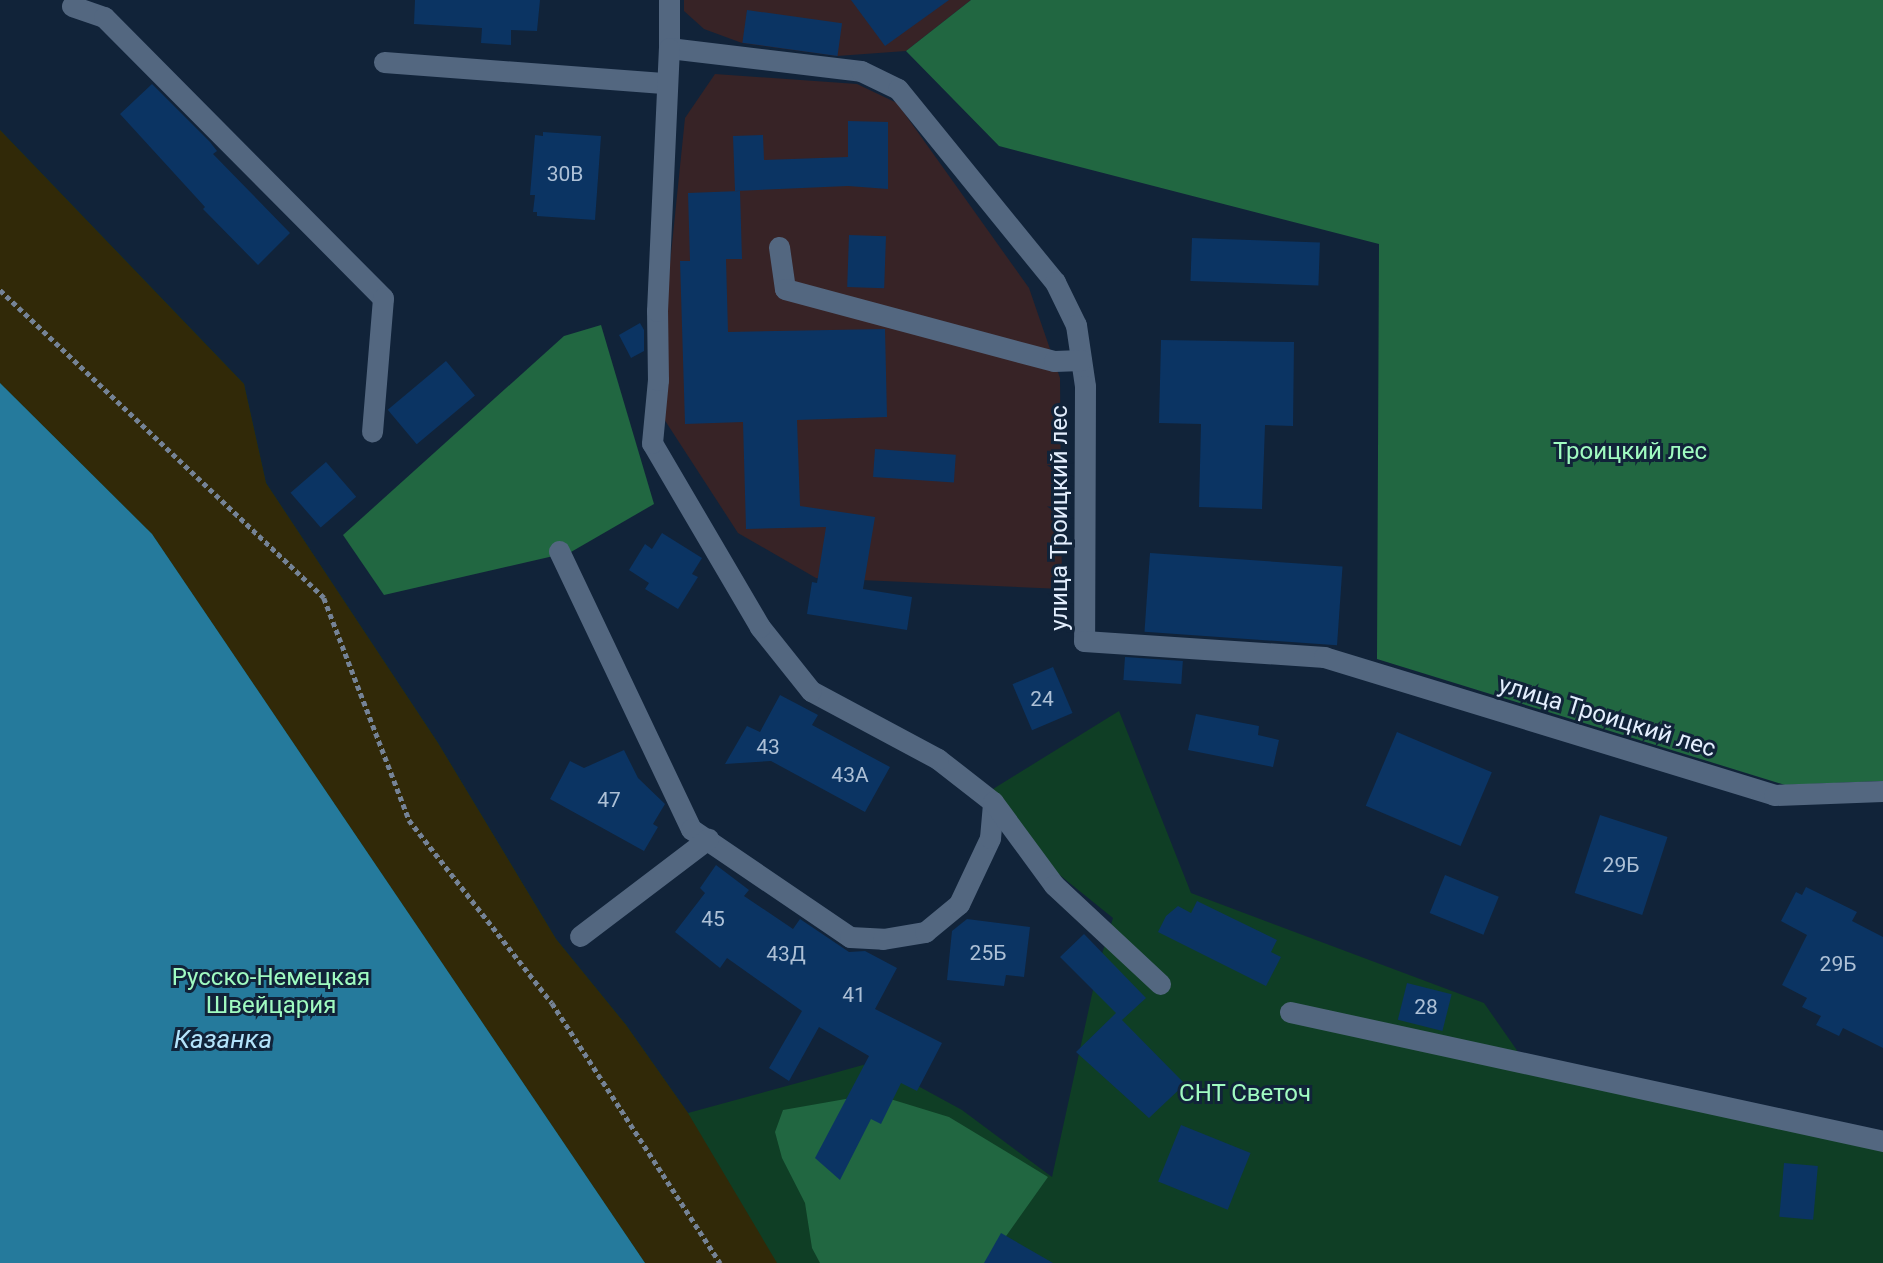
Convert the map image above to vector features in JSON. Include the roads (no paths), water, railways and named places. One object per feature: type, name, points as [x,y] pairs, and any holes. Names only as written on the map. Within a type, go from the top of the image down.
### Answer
[{"type":"street","points":[[669,0],[657,311],[659,380],[652,443],[760,627],[811,691],[938,759],[993,803],[1054,885],[1160,984]]},
{"type":"street","points":[[72,6],[104,18],[383,298],[372,432]]},
{"type":"street","name":"улица Троицкий лес","points":[[669,48],[861,71],[898,89],[1055,282],[1076,325],[1085,386],[1084,641],[1324,657],[1774,795],[1883,792]]},
{"type":"street","points":[[384,62],[666,83]]},
{"type":"street","points":[[779,247],[785,289],[1054,361],[1081,360]]},
{"type":"street","points":[[559,551],[691,829],[850,937],[883,939],[925,932],[959,904],[990,838],[993,803]]},
{"type":"street","points":[[580,936],[708,839]]},
{"type":"street","points":[[1290,1012],[1883,1141]]},
{"type":"water","name":"Казанка","points":[[0,383],[152,534],[645,1263],[0,1263]]},
{"type":"park label","name":"Троицкий лес","points":[[1630,452]]},
{"type":"park label","name":"Русско-Немецкая Швейцария","points":[[271,992]]},
{"type":"park label","name":"СНТ Светоч","points":[[1245,1094]]}]
